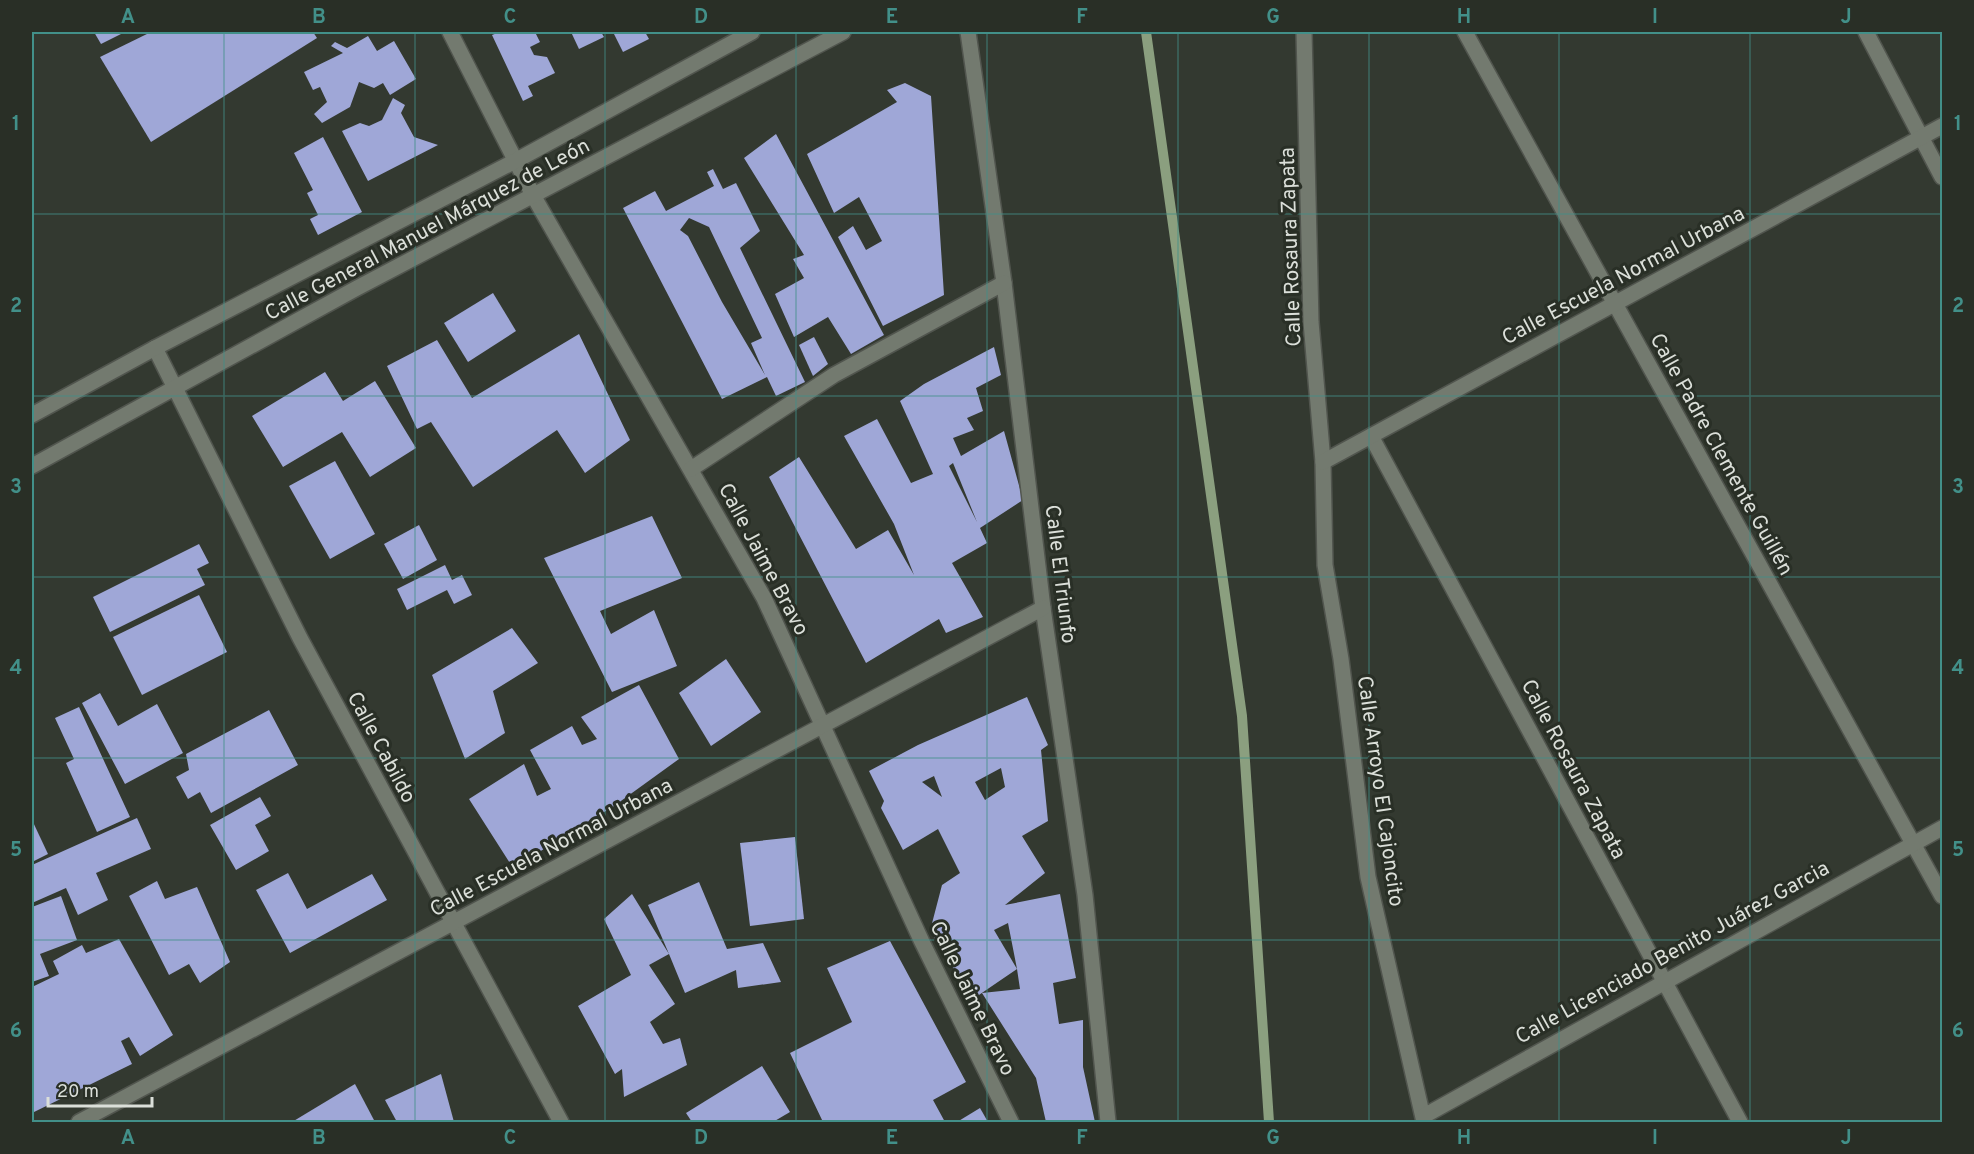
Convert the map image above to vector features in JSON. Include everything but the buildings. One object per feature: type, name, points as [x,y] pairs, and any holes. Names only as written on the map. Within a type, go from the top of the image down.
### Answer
[{"type":"street","name":"Calle Jaime Bravo","points":[[450,32],[534,197],[764,598],[922,942],[1011,1122]]},
{"type":"street","name":"Calle General Manuel Márquez de León","points":[[32,415],[155,348],[517,160],[752,32]]},
{"type":"street","name":"Calle General Manuel Márquez de León","points":[[32,466],[175,386],[843,32]]},
{"type":"street","name":"Calle El Triunfo","points":[[968,32],[1004,283],[1043,608],[1085,895],[1108,1122]]},
{"type":"street","name":"Calle Rosaura Zapata","points":[[1304,32],[1311,322],[1323,462]]},
{"type":"street","name":"Calle Padre Clemente Guillén","points":[[1465,32],[1942,896]]},
{"type":"street","points":[[1866,32],[1942,177]]},
{"type":"street","name":"Calle Escuela Normal Urbana","points":[[1323,462],[1942,126]]},
{"type":"street","points":[[691,469],[834,375],[1004,283]]},
{"type":"street","name":"Calle Cabildo","points":[[155,348],[300,638],[561,1122]]},
{"type":"street","name":"Calle Rosaura Zapata","points":[[1371,436],[1740,1122]]},
{"type":"street","name":"Calle Arroyo El Cajoncito","points":[[1323,462],[1325,565],[1341,659],[1368,877],[1424,1119]]},
{"type":"street","name":"Calle Escuela Normal Urbana","points":[[79,1122],[1043,608]]},
{"type":"street","name":"Calle Licenciado Benito Juárez Garcia","points":[[1424,1119],[1664,982],[1942,828]]},
{"type":"waterway","points":[[1146,32],[1242,716],[1269,1122]]}]
